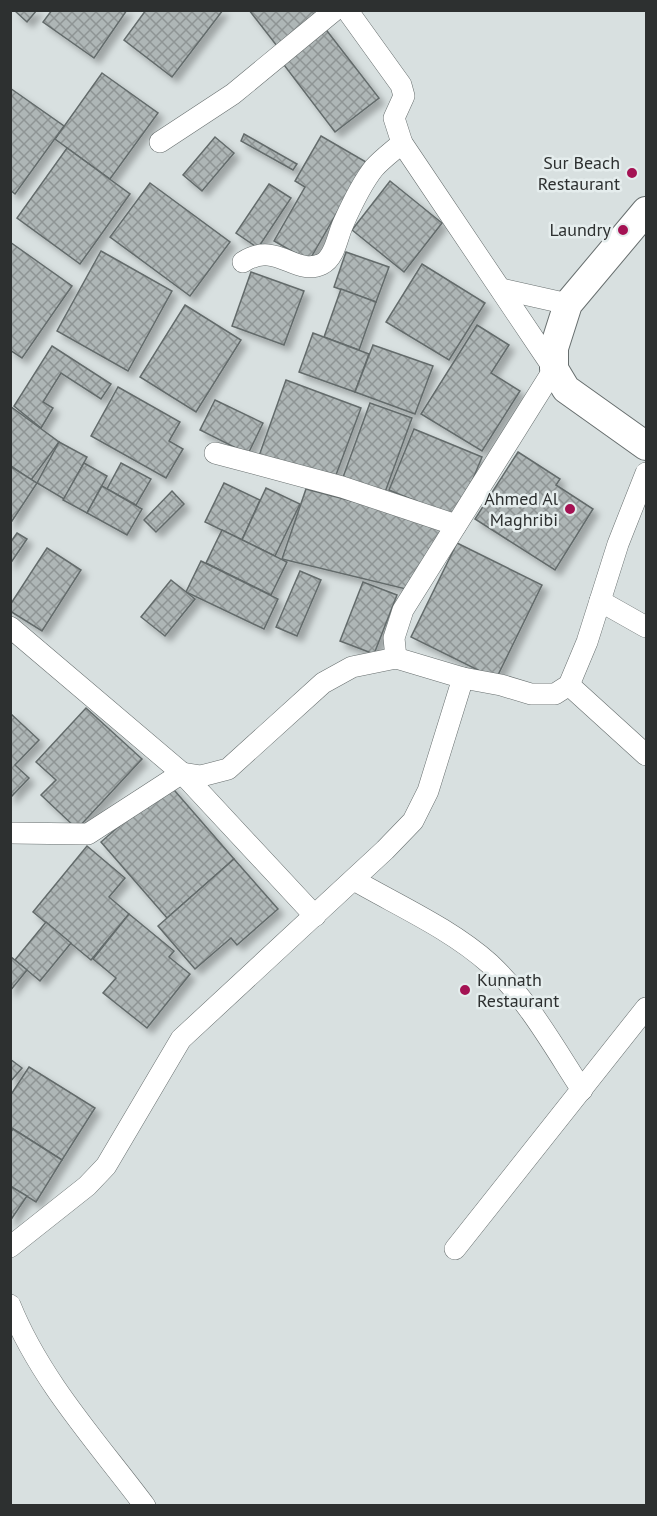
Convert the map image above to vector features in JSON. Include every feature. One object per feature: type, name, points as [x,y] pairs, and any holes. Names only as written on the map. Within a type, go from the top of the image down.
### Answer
[{"type":"street","points":[[160,142],[233,94],[335,10]]},
{"type":"street","points":[[347,10],[401,85],[404,96],[394,118],[402,143],[567,389],[646,446]]},
{"type":"street","points":[[243,262],[256,253],[270,254],[311,268],[324,264],[333,253],[345,220],[374,168],[402,143]]},
{"type":"street","points":[[396,658],[393,638],[403,610],[554,369],[554,348],[568,304],[646,211]]},
{"type":"street","points":[[501,289],[568,304]]},
{"type":"street","points":[[214,453],[342,487],[456,525]]},
{"type":"street","points":[[10,833],[88,834],[182,772],[201,776],[228,769],[323,683],[352,667],[396,658],[463,678],[501,685],[531,694],[555,694],[569,685],[587,642],[618,544],[646,473]]},
{"type":"street","points":[[600,601],[646,627]]},
{"type":"street","points":[[10,627],[182,772],[315,916]]},
{"type":"street","points":[[10,1247],[87,1186],[106,1166],[181,1039],[354,880],[413,821],[429,791],[463,678]]},
{"type":"street","points":[[569,685],[646,754]]},
{"type":"street","points":[[354,880],[456,938],[490,964],[527,1005],[582,1090]]},
{"type":"street","points":[[455,1249],[646,1008]]},
{"type":"street","points":[[10,1305],[20,1329],[51,1383],[145,1506]]},
{"type":"building","points":[[14,10],[37,10],[27,22]]},
{"type":"building","points":[[52,10],[127,10],[94,58],[43,22]]},
{"type":"building","points":[[146,10],[223,10],[172,77],[124,40]]},
{"type":"building","points":[[249,10],[316,10],[318,14],[277,46]]},
{"type":"building","points":[[324,27],[379,98],[335,132],[281,61]]},
{"type":"building","points":[[102,73],[158,113],[110,179],[55,139]]},
{"type":"building","points":[[10,88],[64,126],[15,194],[10,190]]},
{"type":"building","points":[[244,134],[297,164],[293,170],[241,141]]},
{"type":"building","points":[[321,136],[366,162],[309,261],[274,241],[305,187],[295,181]]},
{"type":"building","points":[[215,137],[234,153],[202,191],[183,175]]},
{"type":"building","points":[[67,148],[130,194],[80,264],[17,218]]},
{"type":"building","points":[[390,181],[442,223],[404,272],[352,230]]},
{"type":"building","points":[[150,183],[230,242],[190,296],[110,237]]},
{"type":"building","points":[[269,184],[291,198],[258,248],[236,233]]},
{"type":"building","points":[[10,242],[72,286],[22,358],[10,350]]},
{"type":"building","points":[[101,251],[172,291],[128,371],[57,331]]},
{"type":"building","points":[[346,252],[389,267],[376,302],[334,287]]},
{"type":"building","points":[[422,264],[485,303],[449,360],[386,322]]},
{"type":"building","points":[[251,272],[304,291],[284,345],[232,326]]},
{"type":"building","points":[[341,289],[376,302],[359,350],[324,337]]},
{"type":"building","points":[[185,305],[241,340],[196,412],[140,377]]},
{"type":"building","points":[[477,325],[509,345],[491,373],[520,391],[482,451],[421,414]]},
{"type":"building","points":[[313,333],[369,354],[355,392],[299,372]]},
{"type":"building","points":[[373,345],[433,366],[415,414],[355,392]]},
{"type":"building","points":[[52,346],[111,384],[101,399],[61,373],[43,402],[53,408],[41,428],[14,406]]},
{"type":"building","points":[[286,380],[361,408],[333,483],[259,456]]},
{"type":"building","points":[[118,387],[180,422],[169,441],[183,449],[166,478],[91,436]]},
{"type":"building","points":[[215,400],[263,423],[248,454],[200,430]]},
{"type":"building","points":[[370,403],[412,418],[384,495],[342,480]]},
{"type":"building","points":[[10,406],[59,442],[31,480],[10,465]]},
{"type":"building","points":[[414,429],[482,457],[457,518],[389,490]]},
{"type":"building","points":[[59,442],[87,457],[64,499],[37,483]]},
{"type":"building","points":[[518,452],[560,479],[556,485],[593,509],[555,570],[475,519]]},
{"type":"building","points":[[84,463],[107,476],[87,513],[63,500]]},
{"type":"building","points":[[121,463],[151,479],[136,505],[107,489]]},
{"type":"building","points":[[10,466],[37,483],[10,524]]},
{"type":"building","points":[[224,483],[260,500],[242,540],[205,522]]},
{"type":"building","points":[[102,486],[142,509],[127,535],[87,513]]},
{"type":"building","points":[[266,488],[300,504],[275,556],[242,540]]},
{"type":"building","points":[[306,489],[448,526],[410,590],[282,559]]},
{"type":"building","points":[[172,491],[184,504],[156,532],[144,520]]},
{"type":"building","points":[[222,530],[287,562],[271,595],[206,563]]},
{"type":"building","points":[[17,533],[27,539],[10,564],[10,543]]},
{"type":"building","points":[[457,543],[542,585],[496,679],[411,637]]},
{"type":"building","points":[[47,548],[81,570],[42,631],[10,611],[10,605]]},
{"type":"building","points":[[201,561],[278,599],[264,629],[186,592]]},
{"type":"building","points":[[300,571],[321,580],[297,636],[276,627]]},
{"type":"building","points":[[171,580],[195,599],[165,636],[141,617]]},
{"type":"building","points":[[363,582],[397,595],[374,654],[340,641]]},
{"type":"building","points":[[86,708],[142,759],[77,829],[41,795],[56,780],[36,762]]},
{"type":"building","points":[[10,713],[39,740],[15,765],[29,778],[10,798]]},
{"type":"building","points":[[168,783],[234,859],[167,918],[101,842]]},
{"type":"building","points":[[87,846],[125,878],[109,897],[129,914],[91,960],[33,912]]},
{"type":"building","points":[[234,859],[278,909],[237,945],[231,938],[195,969],[158,926]]},
{"type":"building","points":[[129,914],[174,951],[169,957],[190,974],[147,1028],[103,993],[116,978],[93,959]]},
{"type":"building","points":[[46,922],[71,943],[40,981],[15,960]]},
{"type":"building","points":[[10,956],[27,970],[10,991]]},
{"type":"building","points":[[10,1059],[22,1068],[10,1082]]},
{"type":"building","points":[[29,1067],[95,1108],[62,1160],[10,1127],[10,1096]]},
{"type":"building","points":[[13,1129],[62,1160],[36,1202],[10,1186],[10,1133]]},
{"type":"building","points":[[10,1186],[27,1196],[10,1221]]},
{"type":"place","name":"Sur Beach Restaurant","points":[[632,173]]},
{"type":"place","name":"Laundry","points":[[623,230]]},
{"type":"place","name":"Ahmed Al Maghribi","points":[[570,509]]},
{"type":"place","name":"Kunnath Restaurant","points":[[465,990]]}]
